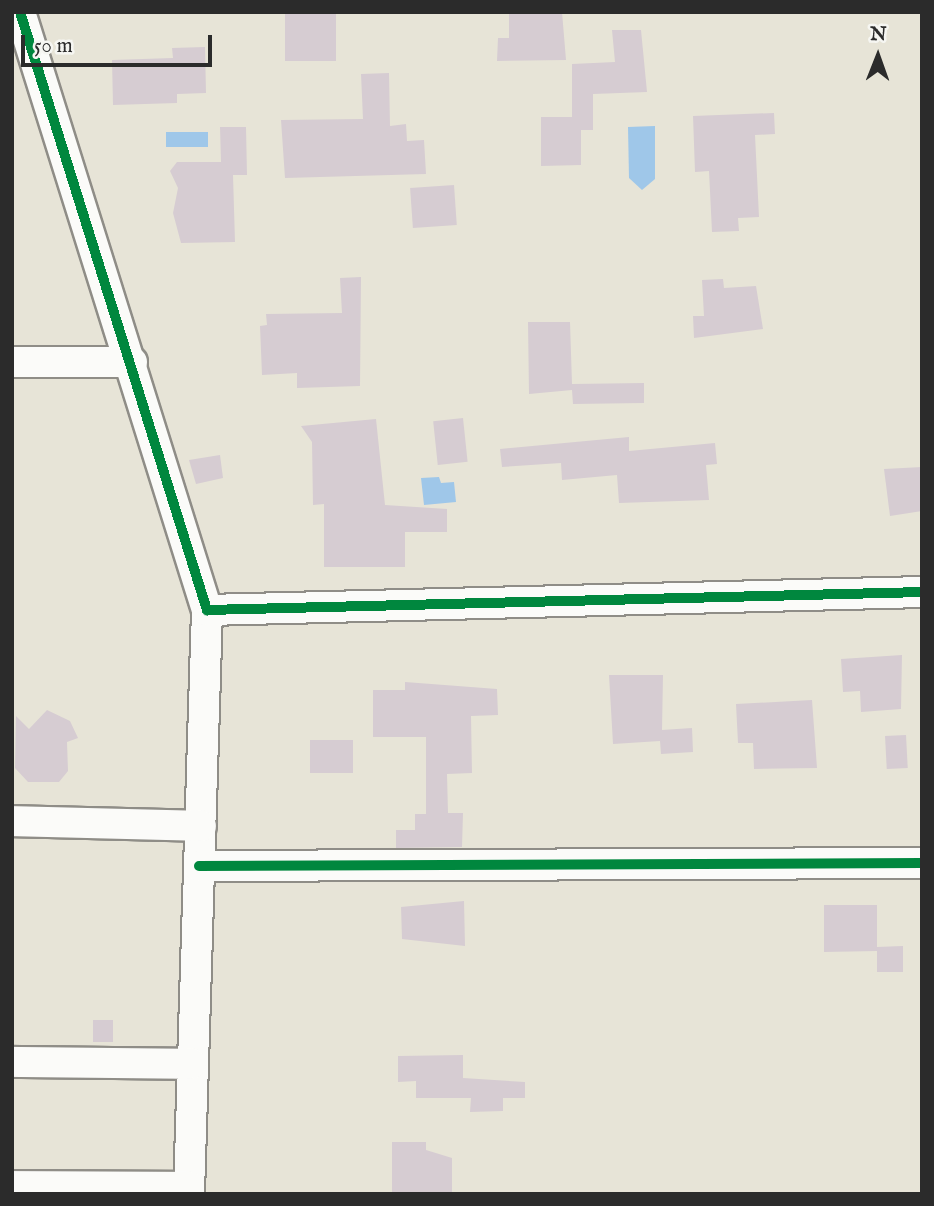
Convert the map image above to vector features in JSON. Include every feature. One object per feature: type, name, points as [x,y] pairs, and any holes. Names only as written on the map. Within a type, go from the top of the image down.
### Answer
[{"type":"street","points":[[12,1186],[189,1191],[207,610],[132,362],[20,12]]},
{"type":"street","points":[[12,362],[132,362]]},
{"type":"street","points":[[207,610],[922,592]]},
{"type":"street","points":[[12,821],[201,826]]},
{"type":"street","points":[[199,866],[922,863]]},
{"type":"street","points":[[12,1062],[191,1064]]},
{"type":"water","points":[[655,126],[655,179],[642,190],[629,178],[628,127]]},
{"type":"water","points":[[166,132],[208,132],[208,147],[166,147]]},
{"type":"water","points":[[439,477],[441,483],[454,482],[456,502],[424,505],[421,478]]},
{"type":"building","points":[[285,12],[336,12],[336,61],[285,61]]},
{"type":"building","points":[[509,12],[562,12],[566,60],[497,61],[498,38],[509,38]]},
{"type":"building","points":[[612,30],[641,30],[647,92],[593,94],[593,130],[581,130],[581,165],[541,166],[541,117],[572,117],[572,64],[615,62]]},
{"type":"building","points":[[205,47],[206,93],[177,94],[177,103],[113,105],[112,60],[173,58],[172,48]]},
{"type":"building","points":[[389,73],[390,126],[406,124],[407,141],[424,140],[426,174],[285,178],[281,120],[363,119],[361,74]]},
{"type":"building","points":[[774,113],[775,134],[755,135],[759,217],[738,218],[739,231],[712,232],[709,171],[695,172],[693,116]]},
{"type":"building","points":[[220,127],[246,127],[247,175],[233,175],[235,242],[181,243],[173,213],[178,188],[170,171],[177,162],[221,162]]},
{"type":"building","points":[[454,185],[457,225],[413,228],[410,188]]},
{"type":"building","points":[[361,277],[360,386],[297,388],[297,373],[262,375],[260,326],[267,325],[266,314],[342,313],[340,278]]},
{"type":"building","points":[[723,279],[724,288],[756,286],[763,329],[694,338],[693,316],[704,316],[702,280]]},
{"type":"building","points":[[528,322],[570,322],[572,384],[644,383],[644,403],[573,404],[572,390],[529,394]]},
{"type":"building","points":[[463,418],[468,462],[438,465],[433,421]]},
{"type":"building","points":[[376,419],[385,505],[447,509],[447,532],[405,532],[405,567],[324,567],[324,504],[313,505],[312,442],[301,426]]},
{"type":"building","points":[[629,437],[629,451],[715,443],[717,464],[706,465],[709,500],[619,503],[617,475],[562,480],[561,463],[502,467],[500,449]]},
{"type":"building","points":[[220,455],[223,478],[196,484],[189,460]]},
{"type":"building","points":[[922,467],[922,511],[890,516],[884,469]]},
{"type":"building","points":[[902,655],[901,709],[861,712],[860,691],[843,692],[841,659]]},
{"type":"building","points":[[609,675],[663,675],[662,730],[692,728],[693,752],[661,754],[660,741],[613,744]]},
{"type":"building","points":[[405,682],[497,689],[498,715],[471,716],[472,773],[447,774],[448,813],[463,813],[462,847],[396,848],[396,830],[415,830],[415,814],[426,814],[426,737],[373,737],[373,690],[405,690]]},
{"type":"building","points":[[812,700],[817,768],[754,769],[753,743],[738,743],[736,704]]},
{"type":"building","points":[[47,710],[70,721],[78,738],[67,742],[68,771],[59,782],[28,782],[15,768],[16,716],[29,729]]},
{"type":"building","points":[[906,735],[908,768],[887,769],[885,736]]},
{"type":"building","points":[[310,740],[353,740],[353,773],[310,773]]},
{"type":"building","points":[[464,901],[465,946],[402,939],[401,907]]},
{"type":"building","points":[[824,905],[877,905],[877,947],[903,946],[903,972],[877,972],[877,951],[824,952]]},
{"type":"building","points":[[93,1020],[113,1020],[113,1042],[93,1042]]},
{"type":"building","points":[[463,1055],[463,1078],[525,1082],[525,1098],[503,1098],[503,1111],[470,1112],[471,1098],[416,1098],[416,1081],[398,1082],[398,1056]]},
{"type":"building","points":[[392,1142],[426,1142],[426,1150],[452,1158],[452,1194],[392,1194]]},
{"type":"cycle path","points":[[20,12],[207,610],[922,592]]},
{"type":"cycle path","points":[[199,866],[922,863]]}]
